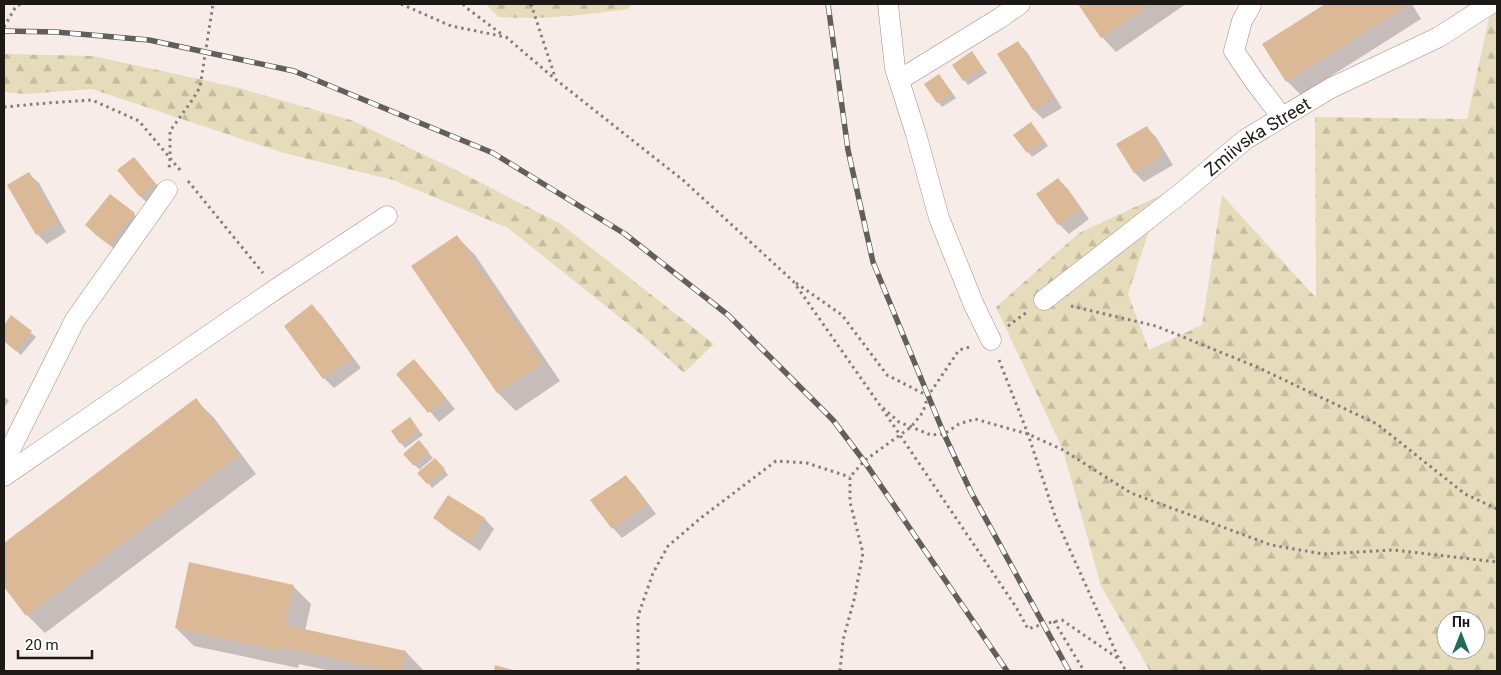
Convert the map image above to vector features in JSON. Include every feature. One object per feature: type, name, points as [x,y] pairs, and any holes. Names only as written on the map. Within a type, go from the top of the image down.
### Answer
[{"type":"street","points":[[888,4],[895,68],[916,134],[939,218],[974,305],[991,340]]},
{"type":"street","points":[[899,80],[1020,4]]},
{"type":"street","points":[[1252,4],[1242,21],[1234,51],[1282,117]]},
{"type":"street","name":"Zmiivska Street","points":[[1044,300],[1180,194],[1246,139],[1331,88],[1439,37],[1490,4]]},
{"type":"street","points":[[4,462],[74,320],[167,190]]},
{"type":"street","points":[[4,476],[276,289],[387,216]]},
{"type":"path","points":[[167,190],[170,131],[200,86],[213,4]]},
{"type":"path","points":[[401,4],[451,26],[506,38]]},
{"type":"path","points":[[464,4],[684,181],[793,281],[842,315],[887,375],[928,396]]},
{"type":"path","points":[[532,4],[538,29],[555,79]]},
{"type":"path","points":[[4,27],[17,5]]},
{"type":"path","points":[[4,107],[92,100],[138,121],[182,173]]},
{"type":"path","points":[[188,180],[276,289]]},
{"type":"path","points":[[793,281],[1016,606],[1028,629],[1062,620],[1119,659]]},
{"type":"path","points":[[840,671],[843,640],[854,600],[863,553],[850,502],[850,477],[864,461],[911,427],[922,412],[928,396],[959,350],[991,340],[1044,300],[1156,326],[1257,367],[1377,424],[1465,494],[1497,509]]},
{"type":"path","points":[[991,340],[1028,434],[1056,519],[1126,671]]},
{"type":"path","points":[[879,404],[899,422],[931,435],[944,434],[959,424],[975,419],[1028,434],[1063,450],[1131,493],[1271,545],[1323,554],[1393,550],[1497,562]]},
{"type":"path","points":[[638,671],[638,616],[653,573],[668,546],[702,517],[776,462],[807,463],[850,477]]},
{"type":"path","points":[[1054,621],[1084,671]]},
{"type":"green space","points":[[486,4],[632,4],[628,9],[531,18],[498,17]]},
{"type":"green space","points":[[1492,4],[1497,4],[1497,671],[1150,671],[1101,586],[1063,450],[996,307],[1079,233],[1161,195],[1128,294],[1149,350],[1202,325],[1222,195],[1316,298],[1315,117],[1467,119]]},
{"type":"green space","points":[[4,54],[93,56],[235,87],[351,120],[460,172],[561,224],[714,344],[684,373],[643,336],[508,228],[393,180],[284,153],[92,89],[26,94],[4,92]]},
{"type":"building","points":[[1078,4],[1151,4],[1101,38]]},
{"type":"building","points":[[1325,4],[1409,4],[1286,82],[1262,44]]},
{"type":"building","points":[[1018,41],[1053,98],[1033,110],[997,54]]},
{"type":"building","points":[[972,51],[983,68],[963,81],[952,65]]},
{"type":"building","points":[[939,74],[952,93],[937,103],[924,84]]},
{"type":"building","points":[[1031,122],[1044,140],[1027,153],[1013,135]]},
{"type":"building","points":[[1147,126],[1164,155],[1134,173],[1116,144]]},
{"type":"building","points":[[134,157],[156,184],[140,197],[117,170]]},
{"type":"building","points":[[29,172],[58,222],[36,235],[7,185]]},
{"type":"building","points":[[1058,178],[1081,209],[1058,225],[1036,194]]},
{"type":"building","points":[[110,194],[135,213],[109,245],[85,225]]},
{"type":"building","points":[[457,235],[543,363],[497,393],[411,266]]},
{"type":"building","points":[[312,304],[352,358],[323,379],[284,326]]},
{"type":"building","points":[[11,315],[32,331],[16,351],[4,341],[4,325]]},
{"type":"building","points":[[414,359],[446,398],[428,413],[396,374]]},
{"type":"building","points":[[196,398],[239,455],[26,616],[4,587],[4,543]]},
{"type":"building","points":[[410,417],[419,430],[400,444],[391,431]]},
{"type":"building","points":[[419,440],[429,452],[414,466],[403,454]]},
{"type":"building","points":[[435,458],[445,469],[427,484],[417,473]]},
{"type":"building","points":[[626,475],[647,504],[612,529],[590,500]]},
{"type":"building","points":[[448,495],[485,518],[470,542],[433,518]]},
{"type":"building","points":[[189,562],[294,585],[285,625],[406,651],[402,671],[392,671],[281,647],[280,651],[175,628]]},
{"type":"building","points":[[495,665],[516,671],[494,671]]},
{"type":"railway","points":[[828,4],[848,150],[873,262],[944,434],[971,492],[1069,671]]},
{"type":"railway","points":[[4,31],[56,32],[149,40],[294,71],[493,153],[625,234],[728,315],[833,420],[864,461],[1007,671]]}]
